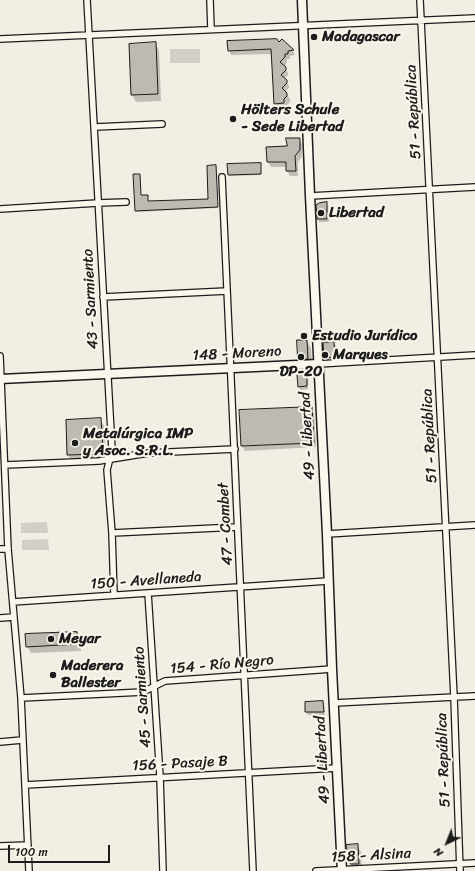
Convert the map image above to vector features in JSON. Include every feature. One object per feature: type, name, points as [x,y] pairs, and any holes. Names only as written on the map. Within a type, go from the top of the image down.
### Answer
[{"type":"street","name":"43 - Sarmiento","points":[[87,0],[112,450],[107,470],[112,533],[114,595]]},
{"type":"street","points":[[210,0],[211,29]]},
{"type":"street","name":"49 - Libertad","points":[[302,0],[342,870]]},
{"type":"street","name":"51 - República","points":[[420,0],[454,698],[460,871]]},
{"type":"street","points":[[0,40],[211,29],[475,18]]},
{"type":"street","points":[[95,127],[162,124]]},
{"type":"street","name":"47 - Combet","points":[[222,177],[253,871]]},
{"type":"street","points":[[310,196],[475,187]]},
{"type":"street","points":[[0,209],[126,202]]},
{"type":"street","points":[[103,297],[227,290]]},
{"type":"street","points":[[0,356],[8,549],[21,698],[29,871]]},
{"type":"street","name":"148 - Moreno","points":[[1,379],[475,356]]},
{"type":"street","points":[[5,465],[110,460],[148,453],[235,449]]},
{"type":"street","points":[[327,534],[475,525]]},
{"type":"street","points":[[112,533],[237,527]]},
{"type":"street","points":[[0,549],[8,549]]},
{"type":"street","name":"150 - Avellaneda","points":[[13,602],[328,581]]},
{"type":"street","name":"45 - Sarmiento","points":[[148,593],[160,777],[163,871]]},
{"type":"street","points":[[0,618],[14,617]]},
{"type":"street","name":"154 - Río Negro","points":[[21,698],[143,692],[165,681],[332,669]]},
{"type":"street","points":[[334,703],[475,696]]},
{"type":"street","points":[[0,742],[22,740]]},
{"type":"street","name":"156 - Pasaje B","points":[[25,785],[337,768]]},
{"type":"street","points":[[0,846],[28,845]]},
{"type":"street","name":"158 - Alsina","points":[[316,871],[475,862]]},
{"type":"shaded area","points":[[170,49],[200,49],[200,63],[170,63]]},
{"type":"shaded area","points":[[47,522],[48,533],[21,533],[21,523]]},
{"type":"shaded area","points":[[48,539],[49,550],[22,550],[22,540]]},
{"type":"building","points":[[277,39],[279,42],[282,39],[294,50],[288,51],[288,54],[285,54],[285,57],[280,62],[286,67],[286,70],[281,75],[287,80],[287,83],[282,88],[287,93],[287,96],[284,99],[284,103],[274,104],[271,49],[228,51],[227,41]]},
{"type":"building","points":[[156,42],[158,94],[131,95],[129,44]]},
{"type":"building","points":[[286,138],[300,138],[300,150],[295,156],[296,171],[286,171],[286,162],[267,162],[266,147],[287,146]]},
{"type":"building","points":[[261,163],[261,174],[228,175],[227,164]]},
{"type":"building","points":[[216,165],[218,207],[135,211],[133,174],[140,174],[141,195],[148,195],[148,201],[208,199],[207,166]]},
{"type":"building","name":"Libertad","points":[[327,202],[327,219],[317,219],[316,205]]},
{"type":"building","points":[[297,340],[307,340],[308,359],[298,359]]},
{"type":"building","points":[[334,342],[335,357],[324,358],[323,343]]},
{"type":"building","points":[[303,374],[307,377],[307,386],[298,387],[297,375]]},
{"type":"building","points":[[312,407],[314,443],[241,446],[239,410]]},
{"type":"building","name":"Metalúrgica IMP y Asoc. S.R.L.","points":[[101,418],[103,450],[100,454],[67,455],[66,420]]},
{"type":"building","name":"Meyar","points":[[77,632],[78,644],[26,647],[25,634]]},
{"type":"building","points":[[323,701],[324,712],[305,712],[305,702]]},
{"type":"building","points":[[358,844],[359,864],[351,864],[347,861],[346,845]]},
{"type":"place","name":"Madagascar","points":[[314,37]]},
{"type":"place","name":"Hölters Schule - Sede Libertad","points":[[233,119]]},
{"type":"place","name":"Libertad","points":[[321,213]]},
{"type":"place","name":"Estudio Jurídico","points":[[304,336]]},
{"type":"place","name":"Marques","points":[[325,355]]},
{"type":"place","name":"DP-20","points":[[301,357]]},
{"type":"place","name":"Metalúrgica IMP y Asoc. S.R.L.","points":[[75,443]]},
{"type":"place","name":"Meyar","points":[[51,639]]},
{"type":"place","name":"Maderera Ballester","points":[[53,675]]}]
